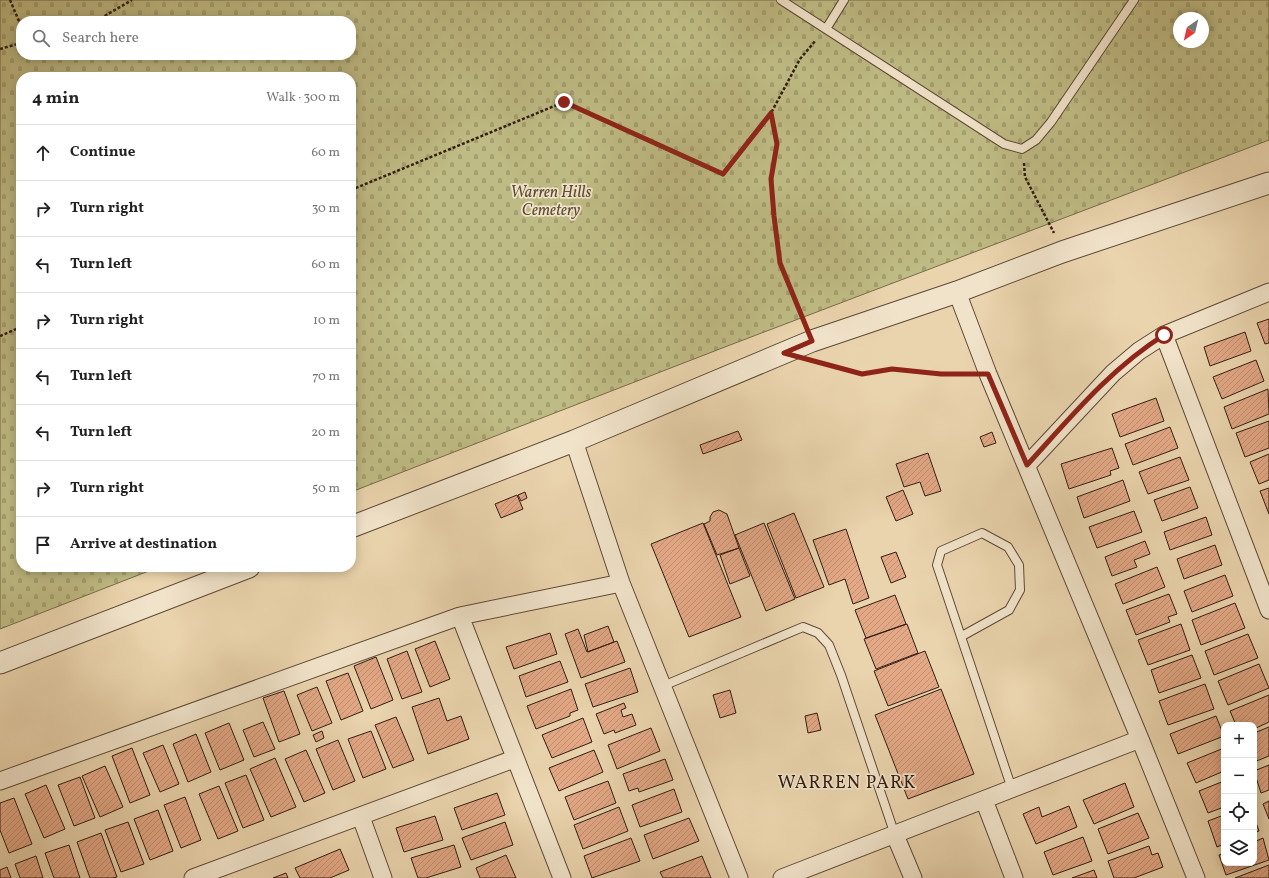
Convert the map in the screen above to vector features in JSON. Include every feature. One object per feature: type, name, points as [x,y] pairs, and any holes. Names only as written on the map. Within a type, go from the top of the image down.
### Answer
[{"type":"street","points":[[356,525],[574,441],[675,397],[812,341],[957,292],[1062,252],[1269,183]]},
{"type":"street","points":[[957,292],[988,374],[1027,465],[1196,878]]},
{"type":"street","points":[[1027,465],[1113,373],[1139,351],[1164,335],[1269,292]]},
{"type":"street","points":[[1164,335],[1269,610]]},
{"type":"street","points":[[574,441],[621,583],[739,878]]},
{"type":"street","points":[[0,663],[236,572]]},
{"type":"street","points":[[0,781],[460,616],[621,583]]},
{"type":"street","points":[[460,616],[514,759],[562,878]]},
{"type":"street","points":[[782,878],[1140,739]]},
{"type":"street","points":[[199,877],[514,759]]},
{"type":"street","points":[[984,800],[1014,878]]},
{"type":"street","points":[[361,817],[383,878]]},
{"type":"street","points":[[895,835],[913,878]]},
{"type":"lane","points":[[781,0],[1004,144],[1022,149],[1036,140],[1051,122],[1134,0]]},
{"type":"lane","points":[[826,29],[844,0]]},
{"type":"lane","points":[[962,636],[1009,610],[1020,590],[1019,565],[1008,547],[982,533],[941,551],[937,565],[1012,789]]},
{"type":"lane","points":[[663,686],[803,628],[818,633],[829,645],[841,675],[895,835]]},
{"type":"path","points":[[10,0],[17,16]]},
{"type":"path","points":[[105,16],[132,0]]},
{"type":"path","points":[[356,188],[564,102],[723,174],[771,113],[800,59],[826,29]]},
{"type":"path","points":[[0,49],[16,44]]},
{"type":"path","points":[[771,113],[777,144],[771,179],[780,263],[812,341]]},
{"type":"path","points":[[1022,149],[1025,177],[1048,218],[1062,252]]},
{"type":"path","points":[[0,336],[16,329]]},
{"type":"path","points":[[784,353],[862,374],[892,369],[941,374],[988,374]]},
{"type":"green space","name":"Warren Hills Cemetery","points":[[0,0],[1269,0],[1269,140],[730,345],[356,490],[356,72],[16,72],[16,572],[146,572],[0,629]]},
{"type":"building","points":[[1269,319],[1269,343],[1265,344],[1257,323]]},
{"type":"building","points":[[1245,332],[1251,351],[1210,366],[1204,347]]},
{"type":"building","points":[[1256,360],[1264,381],[1222,399],[1213,377]]},
{"type":"building","points":[[1268,389],[1269,414],[1232,429],[1224,407]]},
{"type":"building","points":[[1156,398],[1164,421],[1120,437],[1112,414]]},
{"type":"building","points":[[1269,421],[1269,448],[1245,457],[1236,433]]},
{"type":"building","points":[[1170,427],[1178,448],[1133,465],[1125,444]]},
{"type":"building","points":[[738,431],[742,440],[703,454],[700,445]]},
{"type":"building","points":[[992,432],[996,443],[984,447],[980,437]]},
{"type":"building","points":[[1112,448],[1119,468],[1110,471],[1111,475],[1069,489],[1061,464]]},
{"type":"building","points":[[928,453],[941,491],[925,496],[920,482],[904,487],[896,464]]},
{"type":"building","points":[[1269,454],[1269,480],[1259,484],[1250,462]]},
{"type":"building","points":[[1180,457],[1189,480],[1148,494],[1139,472]]},
{"type":"building","points":[[1123,480],[1130,501],[1084,518],[1077,497]]},
{"type":"building","points":[[1190,487],[1198,508],[1162,521],[1154,500]]},
{"type":"building","points":[[1269,488],[1269,514],[1260,491]]},
{"type":"building","points":[[903,490],[913,514],[896,521],[886,497]]},
{"type":"building","points":[[525,492],[527,498],[521,501],[518,495]]},
{"type":"building","points":[[517,495],[523,509],[501,518],[495,504]]},
{"type":"building","points":[[719,510],[727,514],[739,548],[717,555],[704,524],[710,521],[710,517],[713,512]]},
{"type":"building","points":[[1134,511],[1142,532],[1097,548],[1089,527]]},
{"type":"building","points":[[794,513],[824,587],[796,598],[767,524]]},
{"type":"building","points":[[1206,517],[1212,535],[1170,550],[1164,532]]},
{"type":"building","points":[[703,523],[741,617],[689,637],[651,544]]},
{"type":"building","points":[[764,523],[795,599],[766,611],[735,535]]},
{"type":"building","points":[[846,529],[869,598],[853,604],[845,579],[829,585],[813,540]]},
{"type":"building","points":[[1145,541],[1150,554],[1134,560],[1137,567],[1112,576],[1105,557]]},
{"type":"building","points":[[1215,545],[1222,565],[1184,579],[1177,559]]},
{"type":"building","points":[[739,548],[750,576],[730,584],[720,555]]},
{"type":"building","points":[[896,552],[906,577],[891,583],[881,557]]},
{"type":"building","points":[[1157,567],[1165,587],[1123,604],[1115,584]]},
{"type":"building","points":[[1225,575],[1233,596],[1192,612],[1184,591]]},
{"type":"building","points":[[1169,594],[1177,614],[1168,617],[1170,622],[1136,635],[1126,610]]},
{"type":"building","points":[[895,595],[906,624],[866,638],[855,610]]},
{"type":"building","points":[[1235,603],[1245,628],[1201,645],[1192,620]]},
{"type":"building","points":[[907,624],[918,653],[876,669],[864,639]]},
{"type":"building","points":[[1181,624],[1190,650],[1148,665],[1138,640]]},
{"type":"building","points":[[608,626],[614,642],[588,652],[584,635]]},
{"type":"building","points":[[578,629],[587,652],[617,641],[625,662],[581,678],[565,634]]},
{"type":"building","points":[[550,633],[557,654],[514,669],[506,647]]},
{"type":"building","points":[[1248,634],[1258,658],[1214,675],[1205,651]]},
{"type":"building","points":[[435,641],[450,679],[430,687],[415,649]]},
{"type":"building","points":[[407,651],[422,692],[402,699],[387,659]]},
{"type":"building","points":[[925,651],[939,687],[888,706],[874,671]]},
{"type":"building","points":[[1192,655],[1201,678],[1159,693],[1151,670]]},
{"type":"building","points":[[376,657],[393,700],[371,709],[354,666]]},
{"type":"building","points":[[560,661],[568,682],[526,697],[519,676]]},
{"type":"building","points":[[1259,664],[1269,688],[1228,705],[1218,681]]},
{"type":"building","points":[[630,668],[638,692],[593,707],[585,684]]},
{"type":"building","points":[[348,673],[363,711],[341,720],[326,681]]},
{"type":"building","points":[[1205,684],[1214,709],[1168,725],[1159,701]]},
{"type":"building","points":[[317,687],[332,723],[312,731],[297,695]]},
{"type":"building","points":[[571,689],[578,710],[570,713],[570,716],[536,729],[527,706]]},
{"type":"building","points":[[941,689],[974,774],[908,799],[875,715]]},
{"type":"building","points":[[730,690],[736,713],[720,718],[713,695]]},
{"type":"building","points":[[284,691],[300,734],[279,742],[263,698]]},
{"type":"building","points":[[1269,695],[1269,722],[1257,728],[1257,722],[1235,722],[1230,711]]},
{"type":"building","points":[[439,698],[447,721],[461,716],[469,739],[428,754],[412,707]]},
{"type":"building","points":[[624,703],[626,708],[621,710],[623,717],[632,714],[636,725],[615,733],[614,730],[604,734],[596,714]]},
{"type":"building","points":[[817,713],[821,730],[808,733],[805,716]]},
{"type":"building","points":[[1216,716],[1221,728],[1221,737],[1178,754],[1170,734]]},
{"type":"building","points":[[396,717],[414,760],[393,768],[375,725]]},
{"type":"building","points":[[583,718],[592,742],[552,758],[542,735]]},
{"type":"building","points":[[263,722],[275,749],[254,757],[243,730]]},
{"type":"building","points":[[229,723],[244,760],[220,770],[205,733]]},
{"type":"building","points":[[1269,727],[1269,756],[1257,761],[1257,758],[1257,732]]},
{"type":"building","points":[[651,728],[660,751],[617,769],[608,745]]},
{"type":"building","points":[[322,731],[324,738],[316,742],[313,735]]},
{"type":"building","points":[[371,731],[386,769],[363,778],[348,739]]},
{"type":"building","points":[[196,734],[211,772],[188,782],[173,744]]},
{"type":"building","points":[[338,740],[355,781],[333,790],[316,749]]},
{"type":"building","points":[[163,745],[179,784],[160,792],[143,753]]},
{"type":"building","points":[[132,748],[150,795],[130,803],[112,756]]},
{"type":"building","points":[[1221,749],[1221,772],[1196,783],[1187,763]]},
{"type":"building","points":[[306,750],[325,793],[304,802],[285,759]]},
{"type":"building","points":[[594,750],[603,772],[559,791],[549,768]]},
{"type":"building","points":[[275,758],[296,807],[271,817],[250,769]]},
{"type":"building","points":[[665,759],[673,780],[639,792],[638,788],[629,791],[623,774]]},
{"type":"building","points":[[1269,765],[1269,790],[1261,793],[1257,780],[1257,770]]},
{"type":"building","points":[[105,766],[123,807],[100,817],[82,776]]},
{"type":"building","points":[[246,775],[264,820],[243,828],[225,783]]},
{"type":"building","points":[[80,777],[95,818],[74,826],[58,785]]},
{"type":"building","points":[[608,781],[616,803],[574,820],[565,797]]},
{"type":"building","points":[[1221,782],[1221,808],[1208,813],[1199,791]]},
{"type":"building","points":[[1125,783],[1134,807],[1094,824],[1083,800]]},
{"type":"building","points":[[46,785],[65,829],[44,838],[25,794]]},
{"type":"building","points":[[219,786],[238,831],[218,839],[199,794]]},
{"type":"building","points":[[674,789],[682,812],[640,827],[632,805]]},
{"type":"building","points":[[497,793],[505,815],[462,830],[454,808]]},
{"type":"building","points":[[185,797],[201,840],[181,848],[164,805]]},
{"type":"building","points":[[14,798],[32,844],[9,853],[0,830],[0,803]]},
{"type":"building","points":[[1269,801],[1269,819],[1263,804]]},
{"type":"building","points":[[1069,806],[1077,827],[1036,844],[1023,814],[1039,807],[1042,817]]},
{"type":"building","points":[[619,807],[628,831],[583,849],[574,825]]},
{"type":"building","points":[[158,810],[173,851],[150,860],[134,819]]},
{"type":"building","points":[[1138,813],[1149,838],[1108,854],[1098,829]]},
{"type":"building","points":[[435,816],[443,840],[404,852],[396,828]]},
{"type":"building","points":[[1221,816],[1221,845],[1217,847],[1208,821]]},
{"type":"building","points":[[689,818],[699,841],[653,859],[644,835]]},
{"type":"building","points":[[128,822],[144,864],[121,872],[105,830]]},
{"type":"building","points":[[505,822],[513,845],[471,860],[462,838]]},
{"type":"building","points":[[101,833],[117,877],[90,878],[77,842]]},
{"type":"building","points":[[1083,837],[1092,861],[1053,875],[1044,852]]},
{"type":"building","points":[[631,838],[640,861],[592,878],[584,856]]},
{"type":"building","points":[[1263,838],[1269,860],[1257,864],[1257,841]]},
{"type":"building","points":[[69,845],[80,878],[54,878],[45,853]]},
{"type":"building","points":[[454,845],[461,867],[426,878],[418,878],[411,858]]},
{"type":"building","points":[[1149,846],[1152,855],[1158,853],[1163,867],[1134,878],[1114,878],[1108,861]]},
{"type":"building","points":[[340,849],[349,870],[330,878],[300,878],[295,868]]},
{"type":"building","points":[[506,855],[516,878],[480,878],[476,868]]},
{"type":"building","points":[[36,856],[43,878],[20,878],[15,864]]},
{"type":"building","points":[[702,856],[711,878],[663,878],[660,872]]},
{"type":"building","points":[[1269,865],[1269,878],[1235,878]]},
{"type":"building","points":[[1223,866],[1252,866],[1226,875]]},
{"type":"building","points":[[7,867],[11,878],[0,878],[0,870]]},
{"type":"building","points":[[1094,870],[1097,878],[1072,878]]},
{"type":"building","points":[[286,873],[288,878],[273,878]]},
{"type":"district","name":"WARREN PARK","points":[[847,782]]},
{"type":"route","points":[[564,102],[723,174],[771,113],[777,144],[771,179],[780,263],[812,341],[784,353],[862,374],[892,369],[941,374],[988,374],[1027,465],[1113,373],[1139,351],[1164,335]]}]
